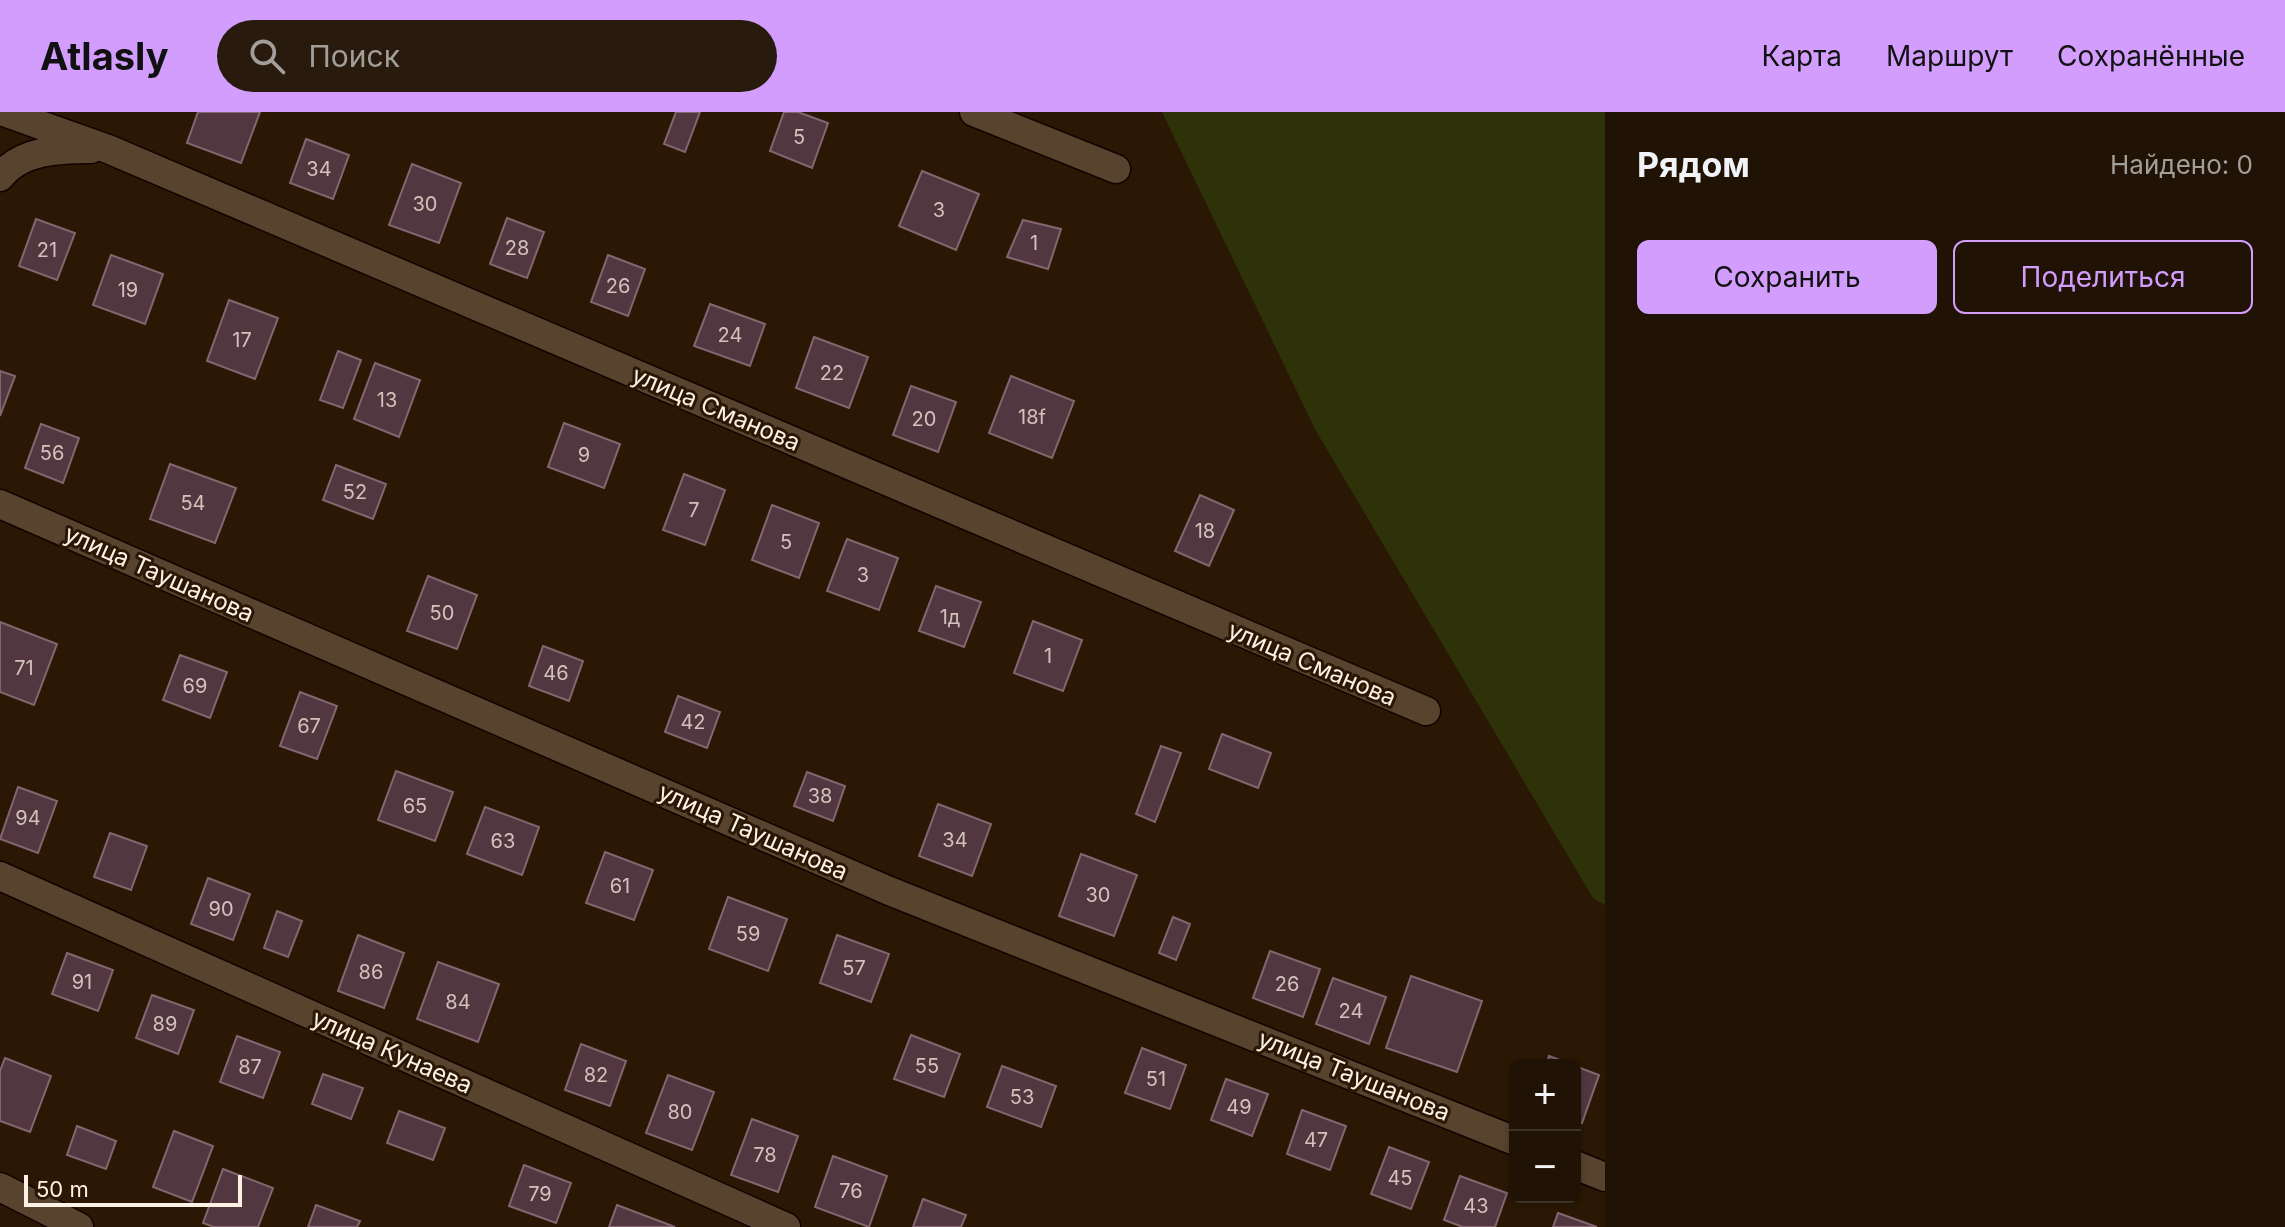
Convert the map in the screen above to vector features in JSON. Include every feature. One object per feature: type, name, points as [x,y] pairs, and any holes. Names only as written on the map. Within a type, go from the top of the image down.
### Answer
[{"type":"street","name":"улица Сманова","points":[[4,112],[108,149],[1426,711]]},
{"type":"street","points":[[974,112],[1116,169]]},
{"type":"street","points":[[0,177],[6,170],[37,153],[108,149]]},
{"type":"street","name":"улица Таушанова","points":[[0,504],[887,890],[1509,1139]]},
{"type":"street","name":"улица Кунаева","points":[[0,876],[786,1227]]},
{"type":"street","points":[[1581,1167],[1605,1177]]},
{"type":"street","points":[[0,1187],[79,1227]]},
{"type":"green space","points":[[1162,112],[1605,112],[1605,905],[1593,898],[1316,431]]},
{"type":"building","points":[[198,112],[260,112],[241,163],[187,143]]},
{"type":"building","points":[[676,112],[700,112],[685,152],[664,144]]},
{"type":"building","points":[[784,112],[798,112],[828,123],[812,168],[770,151]]},
{"type":"building","points":[[306,139],[349,155],[333,199],[290,183]]},
{"type":"building","points":[[412,164],[461,183],[439,243],[389,225]]},
{"type":"building","points":[[922,171],[979,194],[956,250],[899,226]]},
{"type":"building","points":[[507,218],[544,232],[527,278],[490,264]]},
{"type":"building","points":[[36,219],[75,233],[57,280],[19,266]]},
{"type":"building","points":[[1023,220],[1061,229],[1048,269],[1007,257]]},
{"type":"building","points":[[111,255],[163,274],[145,324],[93,305]]},
{"type":"building","points":[[608,255],[645,269],[628,316],[591,302]]},
{"type":"building","points":[[229,300],[278,318],[255,379],[207,361]]},
{"type":"building","points":[[710,304],[765,324],[750,366],[694,346]]},
{"type":"building","points":[[814,337],[868,357],[849,408],[796,388]]},
{"type":"building","points":[[338,351],[361,360],[343,408],[320,400]]},
{"type":"building","points":[[375,363],[420,380],[399,437],[354,419]]},
{"type":"building","points":[[0,371],[15,376],[0,416]]},
{"type":"building","points":[[1011,376],[1074,401],[1052,458],[989,433]]},
{"type":"building","points":[[911,386],[956,402],[938,452],[893,435]]},
{"type":"building","points":[[564,423],[620,444],[604,488],[548,467]]},
{"type":"building","points":[[41,424],[79,438],[63,483],[25,468]]},
{"type":"building","points":[[170,464],[236,488],[215,543],[150,519]]},
{"type":"building","points":[[336,465],[386,484],[373,519],[323,500]]},
{"type":"building","points":[[684,474],[725,490],[705,545],[663,530]]},
{"type":"building","points":[[1200,495],[1234,510],[1209,566],[1175,551]]},
{"type":"building","points":[[772,505],[819,523],[799,578],[752,560]]},
{"type":"building","points":[[847,539],[898,558],[879,610],[827,591]]},
{"type":"building","points":[[428,576],[477,595],[457,649],[407,631]]},
{"type":"building","points":[[936,586],[981,602],[964,647],[919,631]]},
{"type":"building","points":[[1033,621],[1082,640],[1063,691],[1014,673]]},
{"type":"building","points":[[0,622],[57,644],[34,705],[0,692]]},
{"type":"building","points":[[543,646],[583,661],[569,701],[529,686]]},
{"type":"building","points":[[180,655],[227,672],[210,718],[163,700]]},
{"type":"building","points":[[300,692],[337,706],[317,759],[280,746]]},
{"type":"building","points":[[678,696],[720,712],[707,748],[665,732]]},
{"type":"building","points":[[1222,734],[1271,753],[1258,788],[1209,769]]},
{"type":"building","points":[[1161,746],[1181,753],[1155,822],[1136,814]]},
{"type":"building","points":[[396,771],[453,792],[435,841],[378,820]]},
{"type":"building","points":[[807,772],[845,786],[833,821],[794,806]]},
{"type":"building","points":[[18,787],[57,801],[38,853],[0,839]]},
{"type":"building","points":[[938,804],[991,824],[972,876],[919,856]]},
{"type":"building","points":[[485,807],[539,827],[522,875],[467,854]]},
{"type":"building","points":[[110,833],[147,846],[131,890],[94,877]]},
{"type":"building","points":[[605,852],[653,870],[634,920],[586,903]]},
{"type":"building","points":[[1081,854],[1137,875],[1114,936],[1059,916]]},
{"type":"building","points":[[208,878],[250,894],[233,940],[191,924]]},
{"type":"building","points":[[728,897],[787,919],[768,971],[709,949]]},
{"type":"building","points":[[277,911],[302,921],[288,957],[264,948]]},
{"type":"building","points":[[1173,917],[1190,924],[1176,960],[1159,953]]},
{"type":"building","points":[[358,935],[404,953],[384,1008],[338,991]]},
{"type":"building","points":[[837,935],[889,954],[871,1002],[820,983]]},
{"type":"building","points":[[1270,951],[1320,969],[1303,1017],[1253,998]]},
{"type":"building","points":[[67,953],[113,970],[98,1011],[52,994]]},
{"type":"building","points":[[438,962],[499,984],[478,1042],[417,1019]]},
{"type":"building","points":[[1411,976],[1482,1001],[1457,1072],[1386,1048]]},
{"type":"building","points":[[1333,978],[1386,997],[1369,1044],[1316,1024]]},
{"type":"building","points":[[152,995],[194,1010],[178,1054],[136,1038]]},
{"type":"building","points":[[911,1035],[960,1054],[944,1097],[894,1079]]},
{"type":"building","points":[[237,1036],[280,1052],[263,1098],[220,1082]]},
{"type":"building","points":[[581,1044],[626,1061],[610,1106],[565,1090]]},
{"type":"building","points":[[1142,1048],[1186,1065],[1170,1109],[1125,1093]]},
{"type":"building","points":[[5,1058],[51,1076],[30,1132],[0,1121],[0,1071]]},
{"type":"building","points":[[1002,1066],[1056,1086],[1041,1127],[987,1107]]},
{"type":"building","points":[[1581,1068],[1599,1075],[1581,1123]]},
{"type":"building","points":[[323,1074],[363,1088],[351,1119],[312,1104]]},
{"type":"building","points":[[668,1075],[714,1092],[692,1150],[646,1133]]},
{"type":"building","points":[[1226,1079],[1268,1094],[1252,1136],[1211,1120]]},
{"type":"building","points":[[1302,1110],[1346,1126],[1330,1170],[1287,1154]]},
{"type":"building","points":[[399,1111],[445,1128],[433,1160],[387,1143]]},
{"type":"building","points":[[752,1119],[798,1136],[778,1192],[731,1175]]},
{"type":"building","points":[[77,1126],[116,1141],[106,1169],[67,1155]]},
{"type":"building","points":[[174,1131],[213,1146],[192,1202],[153,1187]]},
{"type":"building","points":[[1389,1147],[1429,1162],[1411,1209],[1371,1194]]},
{"type":"building","points":[[833,1156],[887,1176],[869,1227],[815,1207]]},
{"type":"building","points":[[524,1165],[571,1183],[556,1223],[509,1206]]},
{"type":"building","points":[[223,1169],[273,1188],[258,1227],[214,1227],[203,1223]]},
{"type":"building","points":[[1460,1176],[1507,1193],[1495,1227],[1463,1227],[1444,1220]]},
{"type":"building","points":[[923,1199],[966,1215],[961,1227],[913,1227]]},
{"type":"building","points":[[316,1205],[360,1221],[357,1227],[308,1227]]},
{"type":"building","points":[[617,1205],[675,1227],[609,1227]]},
{"type":"building","points":[[1558,1213],[1597,1227],[1553,1227]]}]
